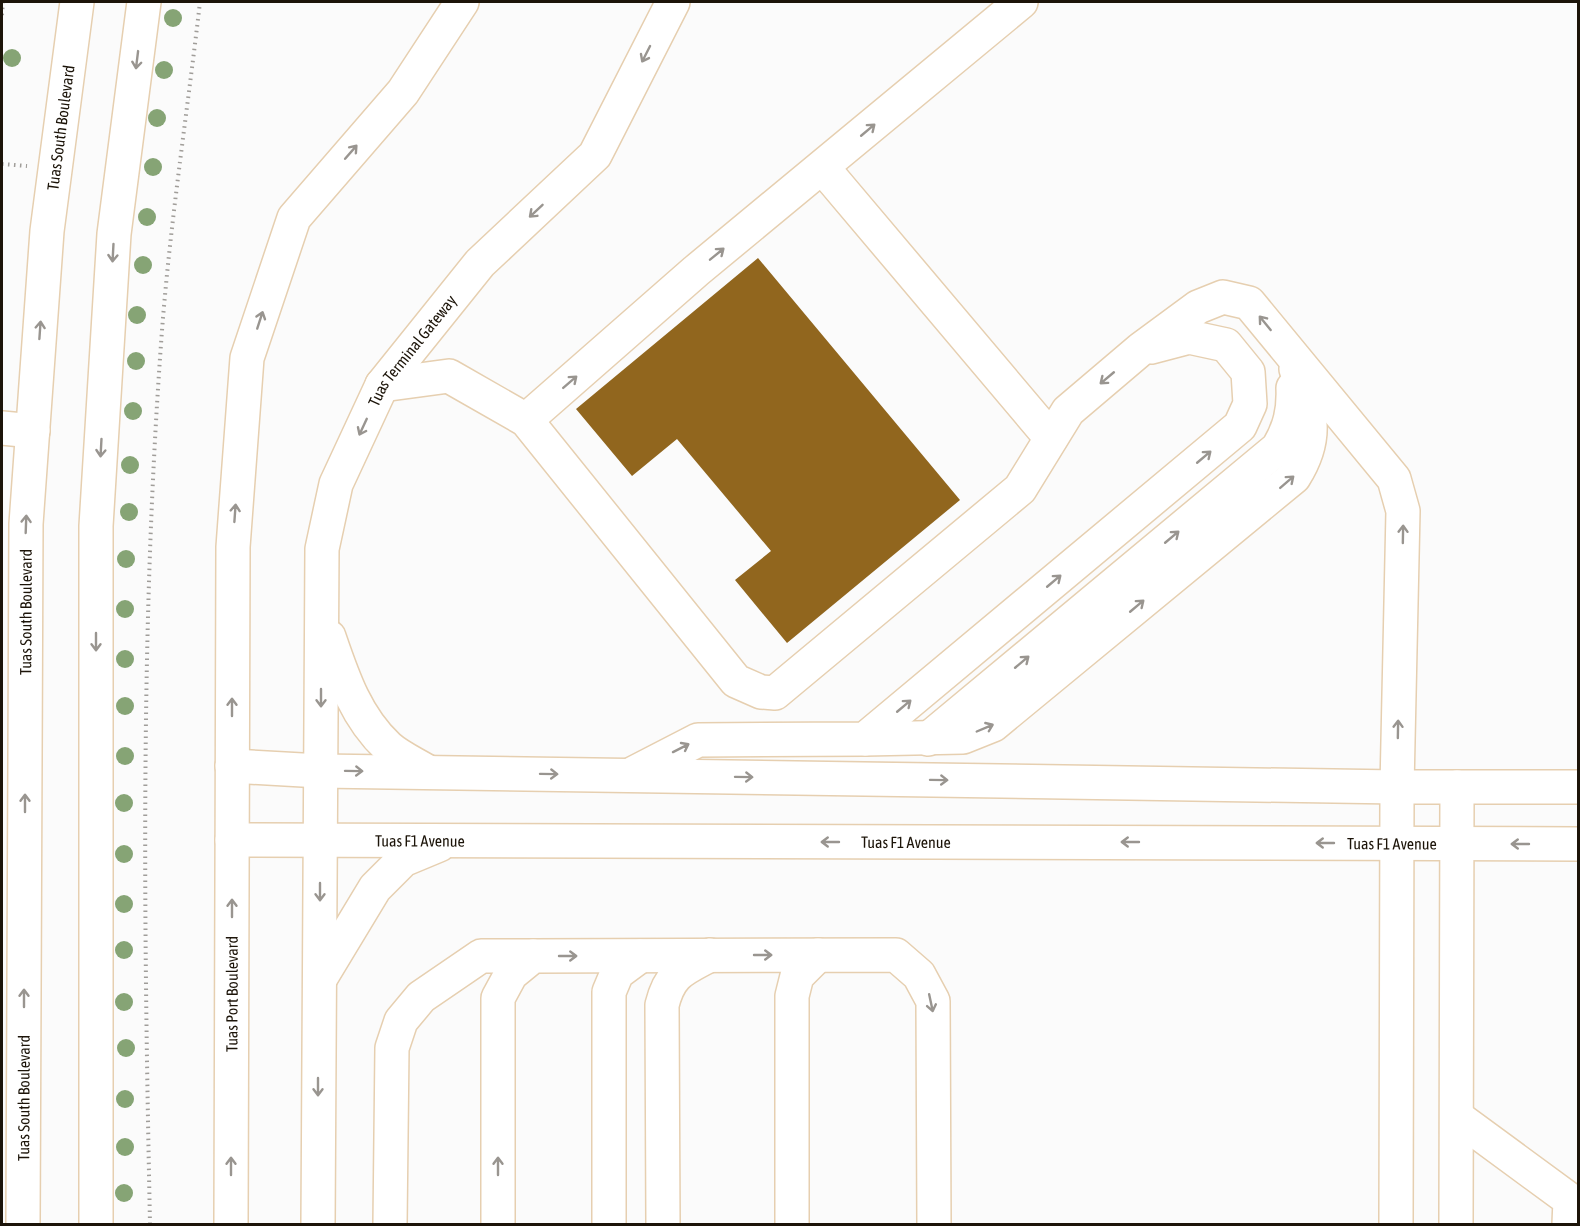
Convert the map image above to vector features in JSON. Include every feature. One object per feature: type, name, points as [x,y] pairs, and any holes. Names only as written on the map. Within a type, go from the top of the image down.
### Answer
[{"type":"street","name":"Tuas South Boulevard","points":[[23,1224],[26,536],[17,430],[47,231],[77,2]]},
{"type":"street","points":[[96,1224],[96,526],[114,234],[144,2]]},
{"type":"street","points":[[462,2],[403,92],[294,218],[247,358],[233,547],[232,766],[320,771],[629,776],[1397,787],[1578,787]]},
{"type":"street","name":"Tuas Terminal Gateway","points":[[320,771],[322,549],[336,484],[382,385],[480,263],[595,155],[673,2]]},
{"type":"street","points":[[526,420],[696,271],[1021,2]]},
{"type":"street","points":[[823,168],[1051,438]]},
{"type":"street","points":[[382,385],[449,376],[526,420],[736,681],[760,692],[775,693],[1020,489],[1068,411],[1141,350],[1198,307],[1223,297],[1249,303],[1394,479],[1403,511],[1396,843],[1396,1224]]},
{"type":"street","points":[[865,739],[1240,426],[1250,404],[1248,372],[1226,345],[1189,337],[1141,350]]},
{"type":"street","points":[[629,776],[698,740],[928,739],[963,737],[993,725],[1294,477],[1306,458],[1312,435],[1308,406],[1291,356]]},
{"type":"street","points":[[321,613],[345,684],[365,722],[390,748],[428,772]]},
{"type":"street","name":"Tuas Port Boulevard","points":[[231,1224],[232,766]]},
{"type":"street","points":[[318,1224],[320,771]]},
{"type":"street","points":[[1456,1224],[1457,787]]},
{"type":"street","name":"Tuas F1 Avenue","points":[[232,840],[1578,844]]},
{"type":"street","points":[[319,980],[375,888],[403,860],[449,840]]},
{"type":"street","points":[[663,1224],[662,1005],[667,986],[681,971],[710,955]]},
{"type":"street","points":[[792,1224],[792,996],[797,976],[818,955]]},
{"type":"street","points":[[390,1224],[392,1048],[401,1021],[421,997],[481,956],[896,955],[919,975],[933,1001],[934,1224]]},
{"type":"street","points":[[498,1224],[498,998],[511,975],[533,956]]},
{"type":"street","points":[[609,1224],[609,992],[617,973],[640,956]]},
{"type":"street","points":[[1457,1117],[1569,1200],[1569,1224]]},
{"type":"path","points":[[2,15],[3,2]]},
{"type":"path","points":[[150,1224],[146,1054],[147,646],[161,343],[200,2]]},
{"type":"building","points":[[758,258],[960,500],[787,643],[735,580],[771,551],[677,439],[632,476],[576,409]]}]
